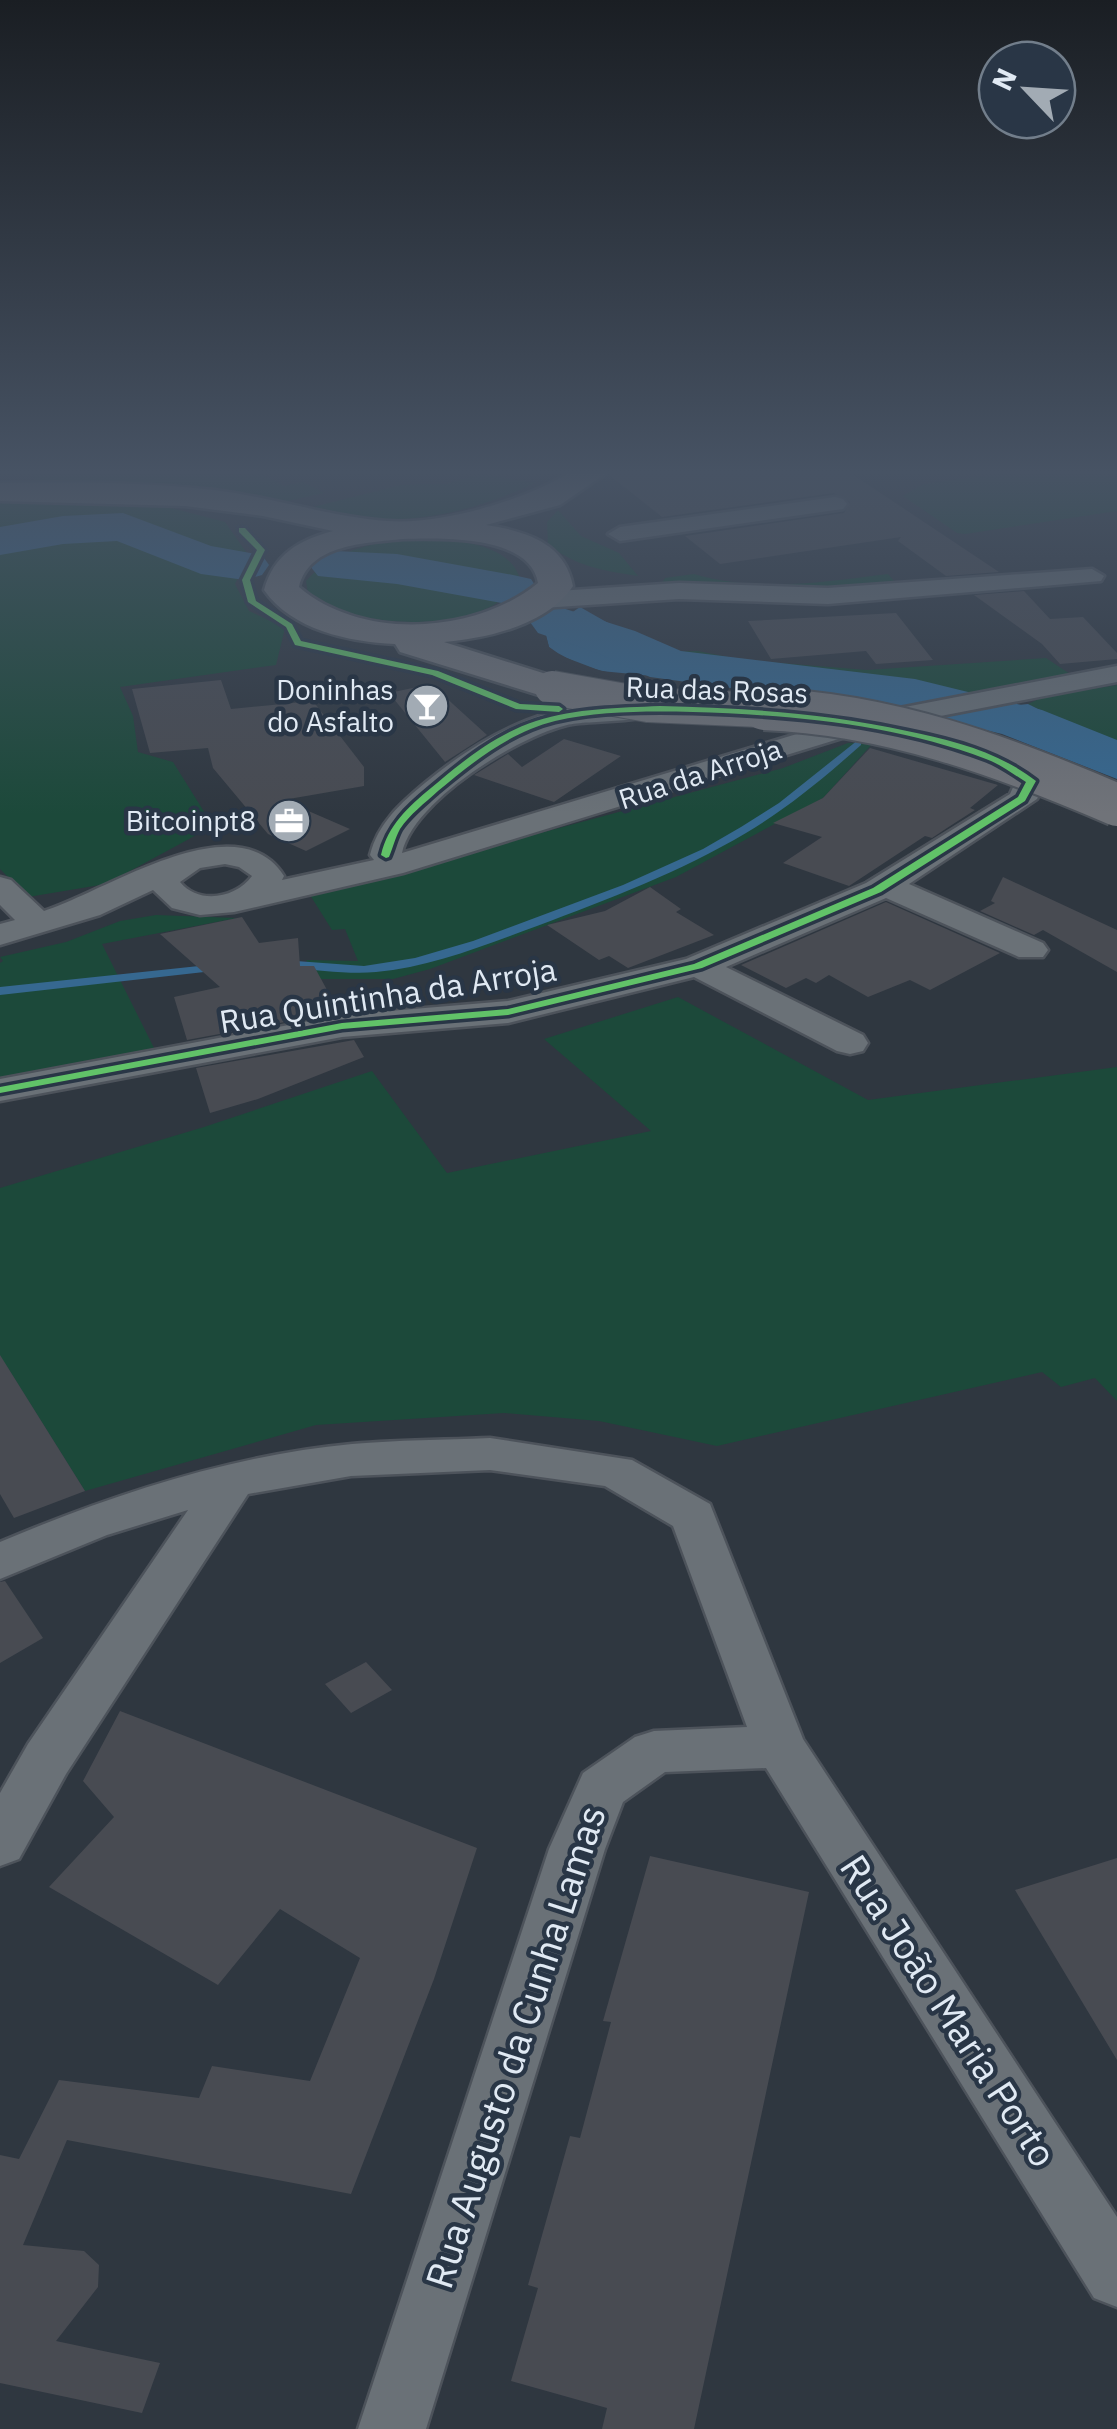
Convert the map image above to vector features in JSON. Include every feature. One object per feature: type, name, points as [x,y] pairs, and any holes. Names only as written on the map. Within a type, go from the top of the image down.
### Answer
[{"type":"main road","points":[[281,587],[292,605],[317,618],[352,628],[519,634],[560,672],[602,684],[814,697],[926,714],[1016,741],[1117,783]]},
{"type":"main road","points":[[519,634],[555,587]]},
{"type":"main road","points":[[352,628],[519,634],[604,700],[808,712],[914,728],[994,753],[1117,805]]},
{"type":"street","points":[[664,587],[828,596],[942,587]]},
{"type":"street","points":[[519,634],[679,591]]},
{"type":"street","name":"Rua da Arroja","points":[[197,904],[227,904],[392,866],[630,798],[870,721],[1117,674]]},
{"type":"street","name":"Rua das Rosas","points":[[386,855],[391,832],[466,763],[507,735],[558,717],[629,709],[870,721]]},
{"type":"street","name":"Rua Quintinha da Arroja","points":[[0,1090],[342,1026],[508,1012],[698,966],[884,885],[1022,799],[1031,781],[1003,761],[963,746],[870,721]]},
{"type":"street","name":"Rua da Arroja","points":[[185,863],[241,847],[321,865],[461,844]]},
{"type":"street","points":[[241,847],[268,876],[261,890],[252,896]]},
{"type":"street","points":[[185,863],[164,882],[173,896],[197,904]]},
{"type":"street","points":[[0,935],[88,908],[185,863]]},
{"type":"street","points":[[884,885],[1031,950]]},
{"type":"street","points":[[0,887],[38,923]]},
{"type":"street","points":[[88,908],[197,904]]},
{"type":"street","points":[[698,966],[850,1043]]},
{"type":"street","name":"Rua João Maria Porto","points":[[0,1561],[90,1524],[233,1480],[350,1460],[490,1454],[616,1471],[693,1516],[780,1746],[1117,2275]]},
{"type":"street","points":[[0,1843],[47,1759],[233,1480]]},
{"type":"street","name":"Rua Augusto da Cunha Lamas","points":[[392,2429],[577,1849],[602,1788],[654,1752],[780,1746]]},
{"type":"green space","points":[[0,587],[237,587],[249,611],[285,628],[276,665],[120,687],[133,716],[138,752],[173,762],[213,826],[106,884],[28,897],[0,869]]},
{"type":"green space","points":[[307,587],[516,587],[490,607],[470,615],[422,622],[347,612],[308,593]]},
{"type":"green space","points":[[710,587],[808,587],[765,590]]},
{"type":"green space","points":[[698,651],[743,660],[867,670],[1046,658],[1073,676],[915,701],[710,681],[665,652]]},
{"type":"green space","points":[[1117,685],[1117,748],[1028,704],[1043,697]]},
{"type":"green space","points":[[874,742],[823,798],[676,877],[430,969],[393,979],[318,979],[306,960],[358,961],[345,929],[332,930],[310,895],[783,768],[848,743]]},
{"type":"green space","points":[[156,915],[237,918],[102,944],[154,1048],[0,1077],[0,957],[66,942],[120,921]]},
{"type":"green space","points":[[678,997],[868,1100],[1117,1067],[1117,1401],[1095,1378],[1061,1387],[1042,1372],[717,1446],[599,1421],[504,1413],[316,1425],[85,1491],[6,1365],[0,1368],[0,1188],[204,1127],[372,1071],[447,1173],[651,1131],[544,1039]]},
{"type":"water","points":[[580,607],[710,681],[606,672],[567,658],[549,647],[545,631]]},
{"type":"water","points":[[1028,704],[1117,748],[1117,768],[994,717],[965,710]]},
{"type":"pier","points":[[546,636],[549,647],[559,655],[601,671],[715,682],[710,686],[600,676],[556,659],[541,642]]},
{"type":"building","points":[[1024,591],[1050,619],[1083,617],[1117,653],[1117,659],[1060,664],[1042,644],[974,595]]},
{"type":"building","points":[[896,613],[933,660],[876,664],[866,651],[771,659],[748,621]]},
{"type":"building","points":[[221,680],[231,709],[313,701],[364,767],[364,786],[283,800],[350,829],[306,851],[268,834],[213,768],[208,748],[150,753],[132,689]]},
{"type":"building","points":[[431,684],[487,735],[445,762],[389,693]]},
{"type":"building","points":[[564,739],[621,756],[554,802],[474,775],[508,754],[522,767]]},
{"type":"building","points":[[870,748],[998,785],[970,808],[975,810],[932,838],[925,836],[849,886],[783,863],[822,837],[773,823],[823,798]]},
{"type":"building","points":[[1003,877],[1117,930],[1117,972],[1043,930],[1034,935],[980,911],[995,903],[991,901]]},
{"type":"building","points":[[650,887],[681,909],[676,912],[714,935],[628,968],[609,956],[599,960],[547,925],[605,911]]},
{"type":"building","points":[[886,902],[1000,953],[930,990],[910,980],[868,997],[829,975],[816,983],[806,978],[786,988],[741,965]]},
{"type":"building","points":[[242,917],[259,943],[298,938],[300,966],[314,966],[339,1012],[187,1040],[174,997],[220,987],[160,934]]},
{"type":"building","points":[[354,1040],[364,1057],[258,1099],[210,1113],[196,1068]]},
{"type":"building","points":[[0,1355],[85,1491],[14,1518],[0,1494]]},
{"type":"building","points":[[5,1581],[43,1638],[0,1663],[0,1582]]},
{"type":"building","points":[[366,1662],[392,1690],[351,1713],[325,1684]]},
{"type":"building","points":[[120,1711],[477,1848],[434,1979],[351,2194],[67,2140],[23,2245],[84,2251],[99,2265],[98,2287],[56,2341],[160,2363],[142,2413],[0,2383],[0,2155],[19,2159],[59,2080],[199,2098],[212,2066],[310,2081],[360,1958],[280,1909],[218,1985],[49,1887],[114,1817],[83,1781]]},
{"type":"building","points":[[650,1856],[809,1892],[694,2429],[602,2429],[607,2408],[511,2381],[538,2288],[528,2285],[570,2136],[580,2138],[611,2022],[603,2021]]},
{"type":"building","points":[[1117,1858],[1117,2060],[1015,1890]]},
{"type":"waterway","points":[[498,587],[513,590]]},
{"type":"waterway","points":[[556,622],[616,642],[669,666],[915,696],[1022,722],[1117,761]]},
{"type":"waterway","points":[[284,965],[375,969],[416,962],[627,888],[745,829],[783,805],[858,743]]},
{"type":"waterway","points":[[0,991],[218,968]]},
{"type":"cycle path","points":[[248,587],[252,602],[289,626],[298,643],[435,673],[519,707],[559,709]]},
{"type":"cycle path","points":[[0,1090],[342,1026],[508,1012],[698,966],[877,890],[1022,799],[1031,781],[994,759],[940,740],[875,726],[729,711],[601,711],[539,723],[491,746],[410,811],[392,835],[386,855]]},
{"type":"place","name":"Doninhas do Asfalto","points":[[427,706]]},
{"type":"place","name":"Bitcoinpt8","points":[[289,821]]}]
